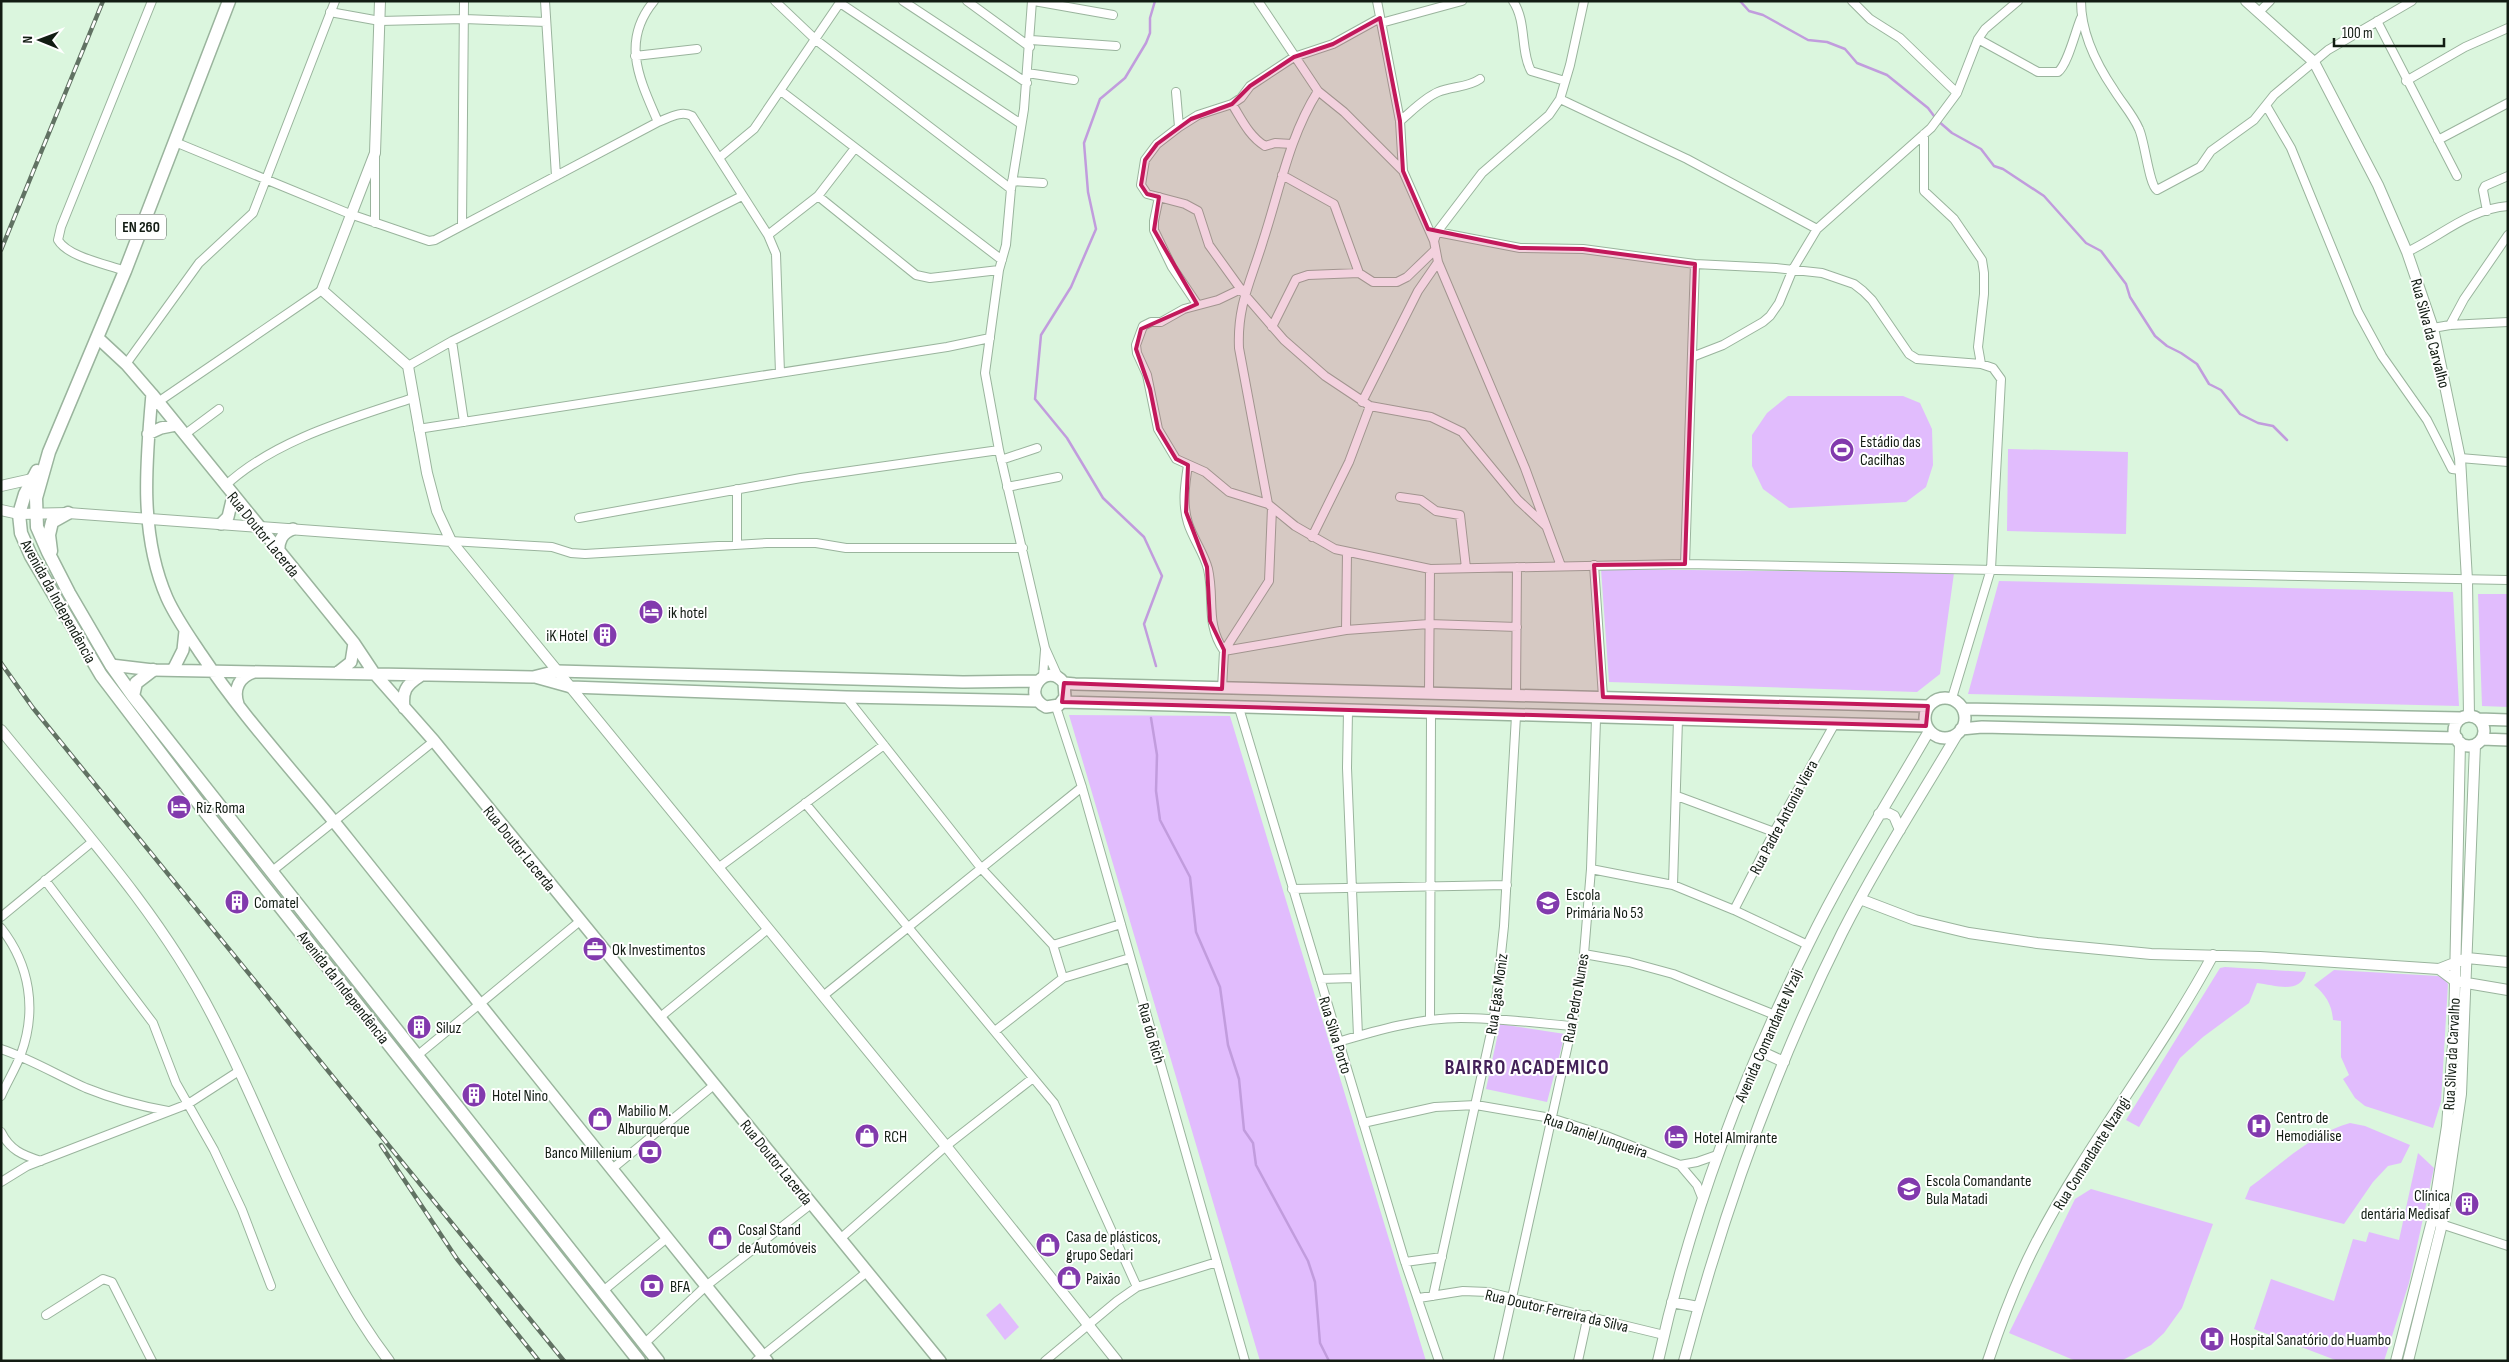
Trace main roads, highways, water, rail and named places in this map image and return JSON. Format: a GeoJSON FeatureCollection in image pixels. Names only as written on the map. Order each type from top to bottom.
{"type":"FeatureCollection","features":[{"type":"Feature","properties":{"kind":"main road","name":"EN 260"},"geometry":{"type":"LineString","coordinates":[[49,452],[125,271],[229,1]]}},
{"type":"Feature","properties":{"kind":"main road","name":"Rua Doutor Lacerda"},"geometry":{"type":"LineString","coordinates":[[98,338],[126,364],[155,398],[354,643],[374,673],[434,741],[940,1361]]}},
{"type":"Feature","properties":{"kind":"main road"},"geometry":{"type":"LineString","coordinates":[[155,398],[148,434],[146,491],[148,520],[161,582],[174,614],[212,671],[239,707],[334,821],[706,1286],[762,1359]]}},
{"type":"Feature","properties":{"kind":"main road"},"geometry":{"type":"LineString","coordinates":[[148,434],[161,428],[176,425]]}},
{"type":"Feature","properties":{"kind":"main road","name":"Avenida da Independência"},"geometry":{"type":"LineString","coordinates":[[49,452],[32,479],[19,514],[22,533],[31,556],[101,675],[203,809],[639,1361]]}},
{"type":"Feature","properties":{"kind":"main road","name":"Avenida da Independência"},"geometry":{"type":"LineString","coordinates":[[49,452],[38,484],[35,514],[39,532],[69,593],[111,665],[214,800],[418,1055],[658,1361]]}},
{"type":"Feature","properties":{"kind":"main road"},"geometry":{"type":"LineString","coordinates":[[221,524],[228,517],[233,496]]}},
{"type":"Feature","properties":{"kind":"main road"},"geometry":{"type":"LineString","coordinates":[[54,563],[50,544],[50,527],[56,518],[68,513]]}},
{"type":"Feature","properties":{"kind":"main road"},"geometry":{"type":"LineString","coordinates":[[279,553],[280,539],[283,534],[293,529]]}},
{"type":"Feature","properties":{"kind":"main road"},"geometry":{"type":"LineString","coordinates":[[58,601],[69,593]]}},
{"type":"Feature","properties":{"kind":"main road"},"geometry":{"type":"LineString","coordinates":[[173,670],[183,650],[185,630]]}},
{"type":"Feature","properties":{"kind":"main road"},"geometry":{"type":"LineString","coordinates":[[335,673],[343,670],[351,662],[354,643]]}},
{"type":"Feature","properties":{"kind":"main road"},"geometry":{"type":"LineString","coordinates":[[111,665],[152,670],[261,670],[420,676],[534,677],[570,687],[846,697],[1037,701],[1046,707],[1059,704],[1239,708],[1596,719],[1678,719],[1834,725],[1928,729],[1943,738],[1960,731],[1982,727],[2160,730],[2458,740],[2466,745],[2478,742],[2508,740]]}},
{"type":"Feature","properties":{"kind":"main road"},"geometry":{"type":"LineString","coordinates":[[133,696],[136,683],[152,670]]}},
{"type":"Feature","properties":{"kind":"main road"},"geometry":{"type":"LineString","coordinates":[[239,707],[236,697],[238,684],[248,674],[261,670]]}},
{"type":"Feature","properties":{"kind":"main road"},"geometry":{"type":"LineString","coordinates":[[534,677],[557,671],[963,682],[1041,679],[1222,690],[1429,692],[1928,706]]}},
{"type":"Feature","properties":{"kind":"main road"},"geometry":{"type":"LineString","coordinates":[[404,708],[404,688],[420,676]]}},
{"type":"Feature","properties":{"kind":"main road"},"geometry":{"type":"LineString","coordinates":[[1037,701],[1034,691],[1041,679]]}},
{"type":"Feature","properties":{"kind":"main road"},"geometry":{"type":"LineString","coordinates":[[1059,704],[1066,697],[1061,680]]}},
{"type":"Feature","properties":{"kind":"main road"},"geometry":{"type":"LineString","coordinates":[[1928,729],[1924,716],[1928,706],[1936,699],[1952,698],[1963,709],[1965,719],[1960,731]]}},
{"type":"Feature","properties":{"kind":"main road"},"geometry":{"type":"LineString","coordinates":[[1963,709],[2508,720]]}},
{"type":"Feature","properties":{"kind":"main road"},"geometry":{"type":"LineString","coordinates":[[2458,740],[2454,729],[2470,718]]}},
{"type":"Feature","properties":{"kind":"main road"},"geometry":{"type":"LineString","coordinates":[[2470,718],[2484,730],[2478,742]]}},
{"type":"Feature","properties":{"kind":"main road"},"geometry":{"type":"LineString","coordinates":[[203,809],[214,800]]}},
{"type":"Feature","properties":{"kind":"main road"},"geometry":{"type":"LineString","coordinates":[[310,943],[321,934]]}},
{"type":"Feature","properties":{"kind":"main road"},"geometry":{"type":"LineString","coordinates":[[360,1007],[372,998]]}},
{"type":"Feature","properties":{"kind":"main road"},"geometry":{"type":"LineString","coordinates":[[450,1123],[462,1112]]}},
{"type":"Feature","properties":{"kind":"main road"},"geometry":{"type":"LineString","coordinates":[[544,1242],[557,1231]]}},
{"type":"Feature","properties":{"kind":"waterway"},"geometry":{"type":"LineString","coordinates":[[1155,1],[1150,18],[1150,33],[1146,43],[1125,78],[1100,99],[1084,143],[1088,192],[1096,229],[1071,287],[1041,335],[1035,399],[1067,438],[1103,498],[1144,537],[1162,576],[1144,624],[1156,666]]}},
{"type":"Feature","properties":{"kind":"waterway"},"geometry":{"type":"LineString","coordinates":[[1740,1],[1749,11],[1763,15],[1808,40],[1827,42],[1845,49],[1857,63],[1887,75],[1928,108],[1937,120],[1952,133],[1981,149],[1994,166],[2003,169],[2044,196],[2086,243],[2101,251],[2126,284],[2130,297],[2155,336],[2167,346],[2197,364],[2209,384],[2221,390],[2240,414],[2258,423],[2273,426],[2287,440]]}},
{"type":"Feature","properties":{"kind":"waterway"},"geometry":{"type":"LineString","coordinates":[[1151,718],[1157,755],[1156,791],[1160,820],[1190,877],[1196,932],[1220,987],[1228,1045],[1239,1079],[1244,1130],[1253,1143],[1256,1165],[1308,1261],[1315,1282],[1320,1343],[1329,1361]]}},
{"type":"Feature","properties":{"kind":"railway"},"geometry":{"type":"LineString","coordinates":[[1,250],[103,1]]}},
{"type":"Feature","properties":{"kind":"railway"},"geometry":{"type":"LineString","coordinates":[[1,663],[33,708],[564,1361]]}},
{"type":"Feature","properties":{"kind":"railway"},"geometry":{"type":"LineString","coordinates":[[381,1145],[457,1259],[539,1361]]}},
{"type":"Feature","properties":{"kind":"place","name":"Estádio das Cacilhas"},"geometry":{"type":"Point","coordinates":[1842,450]}},
{"type":"Feature","properties":{"kind":"place","name":"ik hotel"},"geometry":{"type":"Point","coordinates":[651,612]}},
{"type":"Feature","properties":{"kind":"place","name":"iK Hotel"},"geometry":{"type":"Point","coordinates":[605,635]}},
{"type":"Feature","properties":{"kind":"place","name":"Riz Roma"},"geometry":{"type":"Point","coordinates":[179,807]}},
{"type":"Feature","properties":{"kind":"place","name":"Comatel"},"geometry":{"type":"Point","coordinates":[237,902]}},
{"type":"Feature","properties":{"kind":"place","name":"Escola Primária No 53"},"geometry":{"type":"Point","coordinates":[1548,903]}},
{"type":"Feature","properties":{"kind":"place","name":"Ok Investimentos"},"geometry":{"type":"Point","coordinates":[595,949]}},
{"type":"Feature","properties":{"kind":"place","name":"Siluz"},"geometry":{"type":"Point","coordinates":[419,1027]}},
{"type":"Feature","properties":{"kind":"place","name":"Hotel Nino"},"geometry":{"type":"Point","coordinates":[474,1095]}},
{"type":"Feature","properties":{"kind":"place","name":"Mabilio M. Alburquerque"},"geometry":{"type":"Point","coordinates":[600,1119]}},
{"type":"Feature","properties":{"kind":"place","name":"Centro de Hemodiálise"},"geometry":{"type":"Point","coordinates":[2259,1126]}},
{"type":"Feature","properties":{"kind":"place","name":"RCH"},"geometry":{"type":"Point","coordinates":[867,1136]}},
{"type":"Feature","properties":{"kind":"place","name":"Hotel Almirante"},"geometry":{"type":"Point","coordinates":[1676,1137]}},
{"type":"Feature","properties":{"kind":"place","name":"Banco Millenium"},"geometry":{"type":"Point","coordinates":[650,1152]}},
{"type":"Feature","properties":{"kind":"place","name":"Escola Comandante Bula Matadi"},"geometry":{"type":"Point","coordinates":[1909,1189]}},
{"type":"Feature","properties":{"kind":"place","name":"Clínica dentária Medisaf"},"geometry":{"type":"Point","coordinates":[2467,1204]}},
{"type":"Feature","properties":{"kind":"place","name":"Cosal Stand de Automóveis"},"geometry":{"type":"Point","coordinates":[720,1238]}},
{"type":"Feature","properties":{"kind":"place","name":"Casa de plásticos, grupo Sedari"},"geometry":{"type":"Point","coordinates":[1048,1245]}},
{"type":"Feature","properties":{"kind":"place","name":"Paixão"},"geometry":{"type":"Point","coordinates":[1069,1278]}},
{"type":"Feature","properties":{"kind":"place","name":"BFA"},"geometry":{"type":"Point","coordinates":[652,1286]}},
{"type":"Feature","properties":{"kind":"place","name":"Hospital Sanatório do Huambo"},"geometry":{"type":"Point","coordinates":[2212,1339]}},
{"type":"Feature","properties":{"kind":"district","name":"BAIRRO ACADEMICO"},"geometry":{"type":"Point","coordinates":[1527,1067]}}]}
